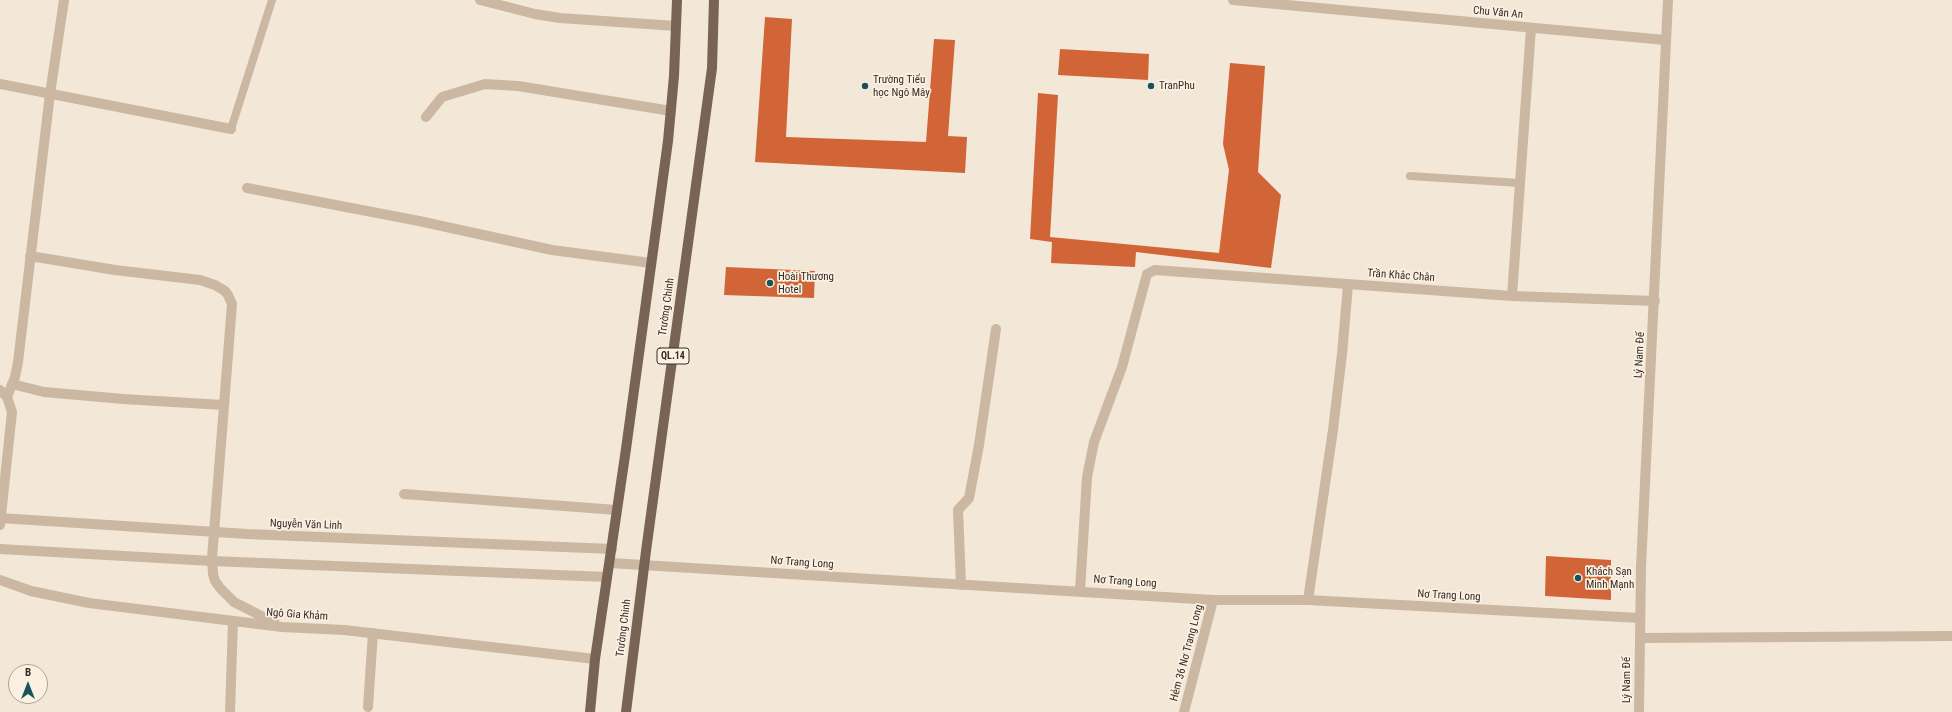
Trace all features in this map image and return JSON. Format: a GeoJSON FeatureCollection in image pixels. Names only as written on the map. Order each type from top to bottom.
{"type":"FeatureCollection","features":[{"type":"Feature","properties":{"kind":"main road","name":"Trường Chinh"},"geometry":{"type":"LineString","coordinates":[[590,712],[595,659],[612,550],[668,141],[677,0]]}},
{"type":"Feature","properties":{"kind":"main road","name":"Trường Chinh"},"geometry":{"type":"LineString","coordinates":[[626,712],[644,565],[712,68],[714,0]]}},
{"type":"Feature","properties":{"kind":"street"},"geometry":{"type":"LineString","coordinates":[[0,520],[12,412],[3,393],[12,384],[18,362],[50,94],[64,0]]}},
{"type":"Feature","properties":{"kind":"street"},"geometry":{"type":"LineString","coordinates":[[480,0],[535,14],[554,17],[676,26]]}},
{"type":"Feature","properties":{"kind":"street","name":"Chu Văn An"},"geometry":{"type":"LineString","coordinates":[[1233,0],[1665,40]]}},
{"type":"Feature","properties":{"kind":"street","name":"Lý Nam Đế"},"geometry":{"type":"LineString","coordinates":[[1639,712],[1640,618],[1668,0]]}},
{"type":"Feature","properties":{"kind":"street"},"geometry":{"type":"LineString","coordinates":[[1512,296],[1531,28]]}},
{"type":"Feature","properties":{"kind":"street"},"geometry":{"type":"LineString","coordinates":[[0,84],[231,130]]}},
{"type":"Feature","properties":{"kind":"street"},"geometry":{"type":"LineString","coordinates":[[426,117],[442,97],[485,84],[518,86],[671,111]]}},
{"type":"Feature","properties":{"kind":"street"},"geometry":{"type":"LineString","coordinates":[[247,188],[426,222],[552,250],[651,263]]}},
{"type":"Feature","properties":{"kind":"street"},"geometry":{"type":"LineString","coordinates":[[30,256],[115,270],[200,280],[215,285],[225,291],[232,304],[212,561],[215,581],[234,602],[282,627]]}},
{"type":"Feature","properties":{"kind":"street","name":"Trần Khắc Chân"},"geometry":{"type":"LineString","coordinates":[[1080,591],[1084,508],[1091,454],[1094,442],[1122,367],[1148,274],[1155,270],[1512,296],[1655,301]]}},
{"type":"Feature","properties":{"kind":"street"},"geometry":{"type":"LineString","coordinates":[[1308,600],[1333,430],[1348,285]]}},
{"type":"Feature","properties":{"kind":"street"},"geometry":{"type":"LineString","coordinates":[[962,585],[958,510],[969,498],[980,445],[996,330]]}},
{"type":"Feature","properties":{"kind":"street"},"geometry":{"type":"LineString","coordinates":[[12,384],[52,392],[123,400],[223,405]]}},
{"type":"Feature","properties":{"kind":"street"},"geometry":{"type":"LineString","coordinates":[[404,494],[617,510]]}},
{"type":"Feature","properties":{"kind":"street","name":"Nguyễn Văn Linh"},"geometry":{"type":"LineString","coordinates":[[0,520],[214,532],[612,550]]}},
{"type":"Feature","properties":{"kind":"street"},"geometry":{"type":"LineString","coordinates":[[0,549],[212,561],[607,577]]}},
{"type":"Feature","properties":{"kind":"street","name":"Nơ Trang Long"},"geometry":{"type":"LineString","coordinates":[[610,564],[1213,600],[1308,600],[1640,618]]}},
{"type":"Feature","properties":{"kind":"street","name":"Ngô Gia Khảm"},"geometry":{"type":"LineString","coordinates":[[0,580],[30,591],[89,603],[282,627],[373,633],[595,659]]}},
{"type":"Feature","properties":{"kind":"street","name":"Hẻm 36 Nơ Trang Long"},"geometry":{"type":"LineString","coordinates":[[1184,712],[1213,600]]}},
{"type":"Feature","properties":{"kind":"street"},"geometry":{"type":"LineString","coordinates":[[230,712],[233,621]]}},
{"type":"Feature","properties":{"kind":"street"},"geometry":{"type":"LineString","coordinates":[[368,707],[373,633]]}},
{"type":"Feature","properties":{"kind":"street"},"geometry":{"type":"LineString","coordinates":[[1640,638],[1952,636]]}},
{"type":"Feature","properties":{"kind":"lane"},"geometry":{"type":"LineString","coordinates":[[231,130],[272,0]]}},
{"type":"Feature","properties":{"kind":"lane"},"geometry":{"type":"LineString","coordinates":[[1410,176],[1520,183]]}},
{"type":"Feature","properties":{"kind":"building"},"geometry":{"type":"Polygon","coordinates":[[[765,17],[792,19],[786,137],[926,142],[934,39],[955,40],[948,136],[967,137],[965,173],[755,162],[765,17]]]}},
{"type":"Feature","properties":{"kind":"building"},"geometry":{"type":"Polygon","coordinates":[[[1060,49],[1149,54],[1148,80],[1058,75],[1060,49]]]}},
{"type":"Feature","properties":{"kind":"building"},"geometry":{"type":"Polygon","coordinates":[[[1230,63],[1265,66],[1258,172],[1281,195],[1271,268],[1136,252],[1135,267],[1051,263],[1052,242],[1030,239],[1038,93],[1058,95],[1050,237],[1219,253],[1229,170],[1223,144],[1230,63]]]}},
{"type":"Feature","properties":{"kind":"building","name":"Hoài Thương Hotel"},"geometry":{"type":"Polygon","coordinates":[[[726,267],[815,271],[814,298],[724,295],[726,267]]]}},
{"type":"Feature","properties":{"kind":"building","name":"Khách Sạn Minh Mạnh"},"geometry":{"type":"Polygon","coordinates":[[[1546,556],[1611,560],[1611,600],[1545,596],[1546,556]]]}},
{"type":"Feature","properties":{"kind":"place","name":"Trường Tiểu học Ngô Mây"},"geometry":{"type":"Point","coordinates":[865,86]}},
{"type":"Feature","properties":{"kind":"place","name":"TranPhu"},"geometry":{"type":"Point","coordinates":[1151,86]}},
{"type":"Feature","properties":{"kind":"place","name":"Hoài Thương Hotel"},"geometry":{"type":"Point","coordinates":[770,283]}},
{"type":"Feature","properties":{"kind":"place","name":"Khách Sạn Minh Mạnh"},"geometry":{"type":"Point","coordinates":[1578,578]}}]}
